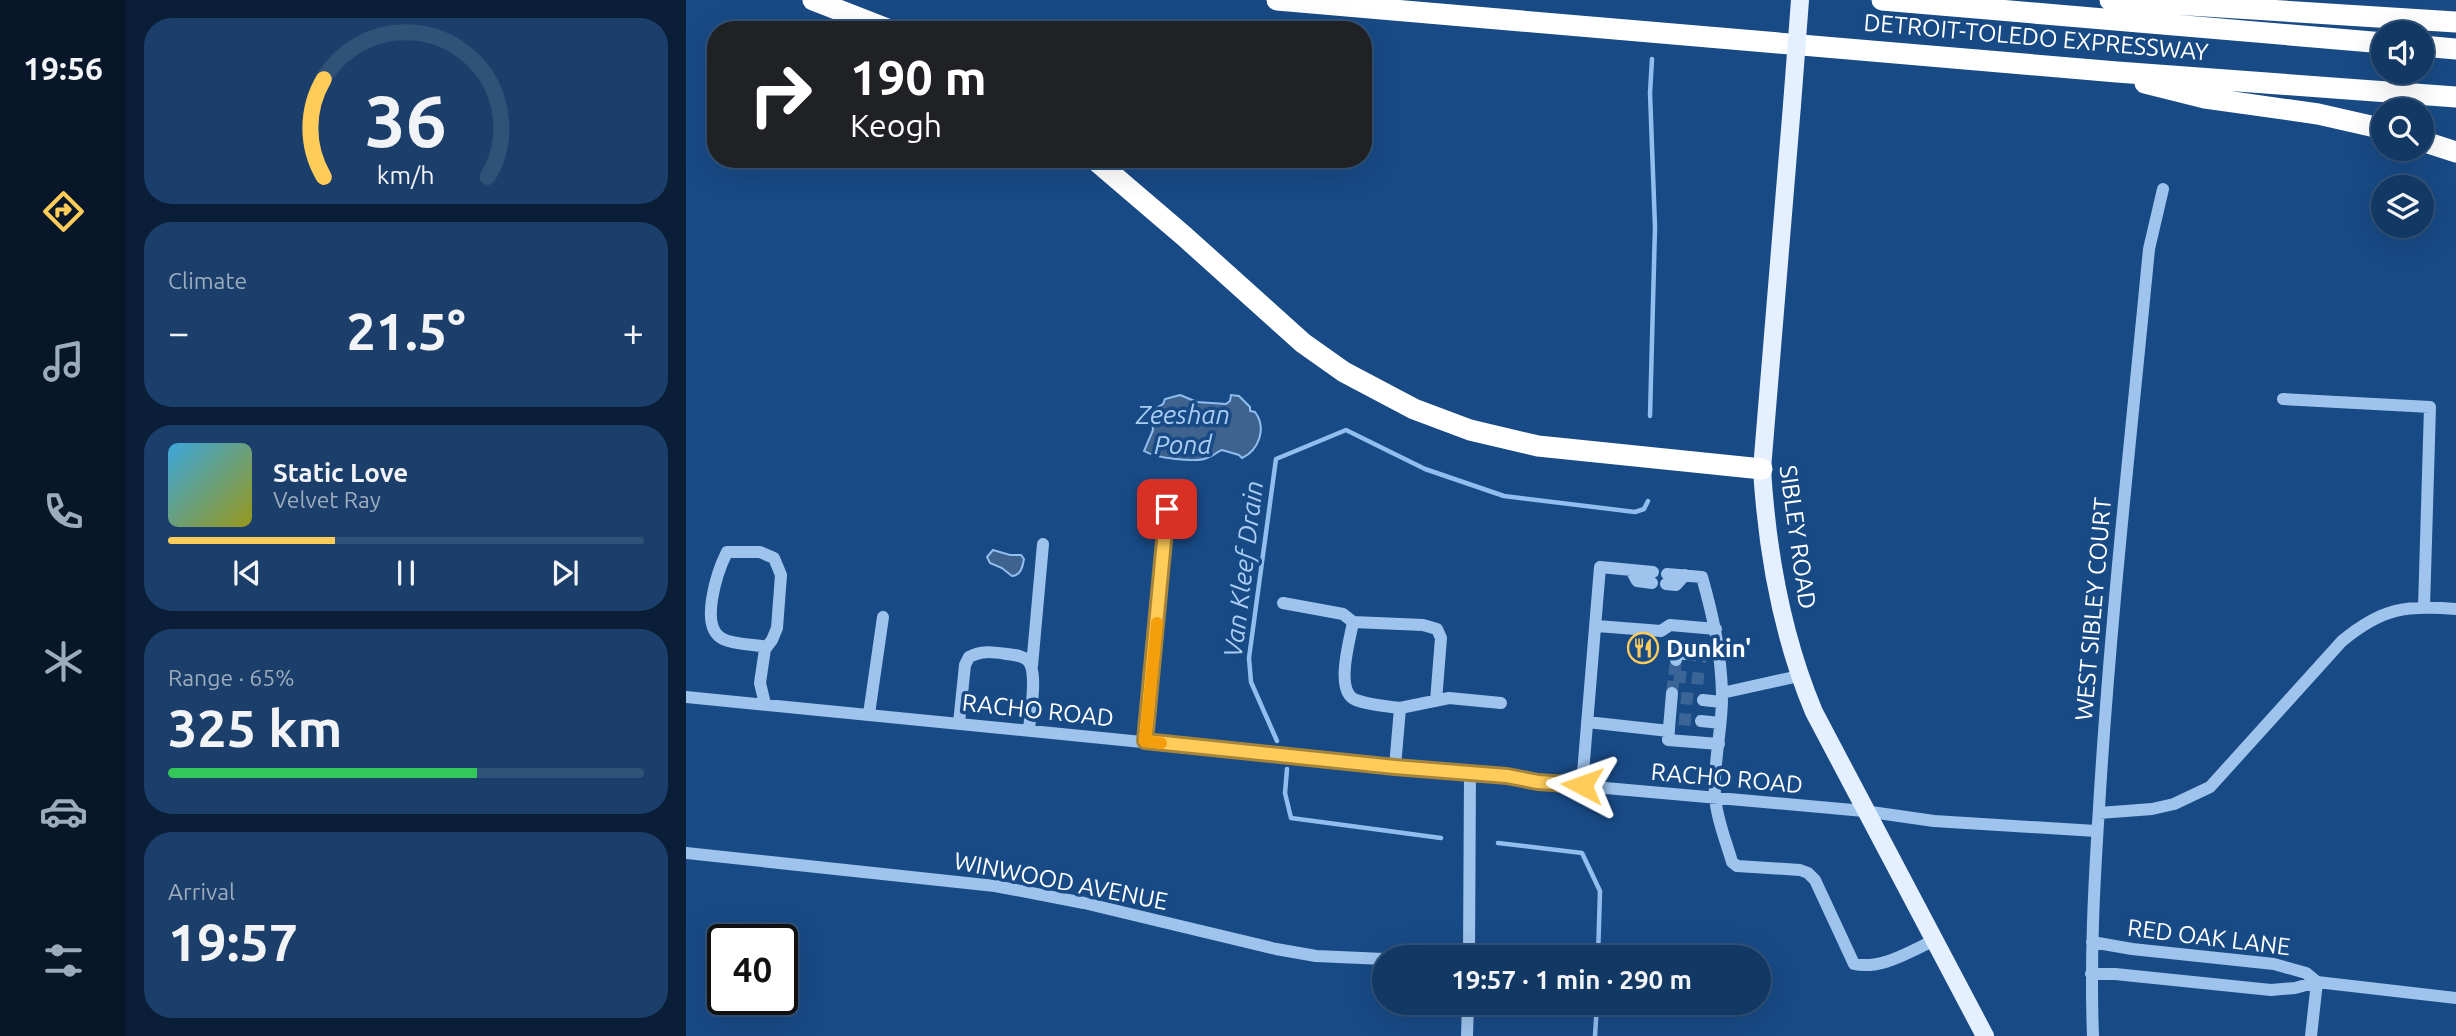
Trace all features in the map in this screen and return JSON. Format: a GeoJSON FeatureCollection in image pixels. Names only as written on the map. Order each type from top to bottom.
{"type":"FeatureCollection","features":[{"type":"Feature","properties":{"kind":"highway"},"geometry":{"type":"LineString","coordinates":[[813,0],[867,21]]}},
{"type":"Feature","properties":{"kind":"highway","name":"DETROIT-TOLEDO EXPRESSWAY"},"geometry":{"type":"LineString","coordinates":[[1277,0],[2117,72],[2456,97]]}},
{"type":"Feature","properties":{"kind":"highway","name":"DETROIT-TOLEDO EXPRESSWAY"},"geometry":{"type":"LineString","coordinates":[[1882,0],[2371,42]]}},
{"type":"Feature","properties":{"kind":"highway"},"geometry":{"type":"LineString","coordinates":[[2110,0],[2456,22]]}},
{"type":"Feature","properties":{"kind":"highway"},"geometry":{"type":"LineString","coordinates":[[2434,48],[2456,49]]}},
{"type":"Feature","properties":{"kind":"highway"},"geometry":{"type":"LineString","coordinates":[[2117,72],[2150,85],[2205,98],[2318,114],[2371,126]]}},
{"type":"Feature","properties":{"kind":"highway"},"geometry":{"type":"LineString","coordinates":[[2434,145],[2456,152]]}},
{"type":"Feature","properties":{"kind":"highway"},"geometry":{"type":"LineString","coordinates":[[1105,168],[1303,343],[1343,372],[1405,405],[1470,430],[1538,446],[1762,469]]}},
{"type":"Feature","properties":{"kind":"main road","name":"SIBLEY ROAD"},"geometry":{"type":"LineString","coordinates":[[1800,0],[1762,469],[1774,569],[1784,620],[1800,676],[1814,712],[1985,1036]]}},
{"type":"Feature","properties":{"kind":"street","name":"WEST SIBLEY COURT"},"geometry":{"type":"LineString","coordinates":[[2093,1036],[2091,974],[2096,831],[2106,684],[2149,249],[2163,189]]}},
{"type":"Feature","properties":{"kind":"street"},"geometry":{"type":"LineString","coordinates":[[2283,398],[2430,407],[2424,608]]}},
{"type":"Feature","properties":{"kind":"street"},"geometry":{"type":"LineString","coordinates":[[1145,741],[1167,509]]}},
{"type":"Feature","properties":{"kind":"street"},"geometry":{"type":"LineString","coordinates":[[1029,730],[1043,544]]}},
{"type":"Feature","properties":{"kind":"street"},"geometry":{"type":"LineString","coordinates":[[765,704],[760,683],[767,646],[777,628],[781,575],[774,558],[760,552],[727,552],[716,580],[711,613],[712,626],[715,633],[724,640],[767,646]]}},
{"type":"Feature","properties":{"kind":"street"},"geometry":{"type":"LineString","coordinates":[[1582,785],[1600,567],[1631,570],[1637,581],[1652,577]]}},
{"type":"Feature","properties":{"kind":"street"},"geometry":{"type":"LineString","coordinates":[[1666,579],[1685,575],[1702,577],[1716,629],[1713,658],[1721,692],[1715,798],[1732,862],[1737,866],[1800,870],[1808,873],[1815,880],[1854,964],[1883,964],[1935,940]]}},
{"type":"Feature","properties":{"kind":"street"},"geometry":{"type":"LineString","coordinates":[[1283,603],[1343,614],[1353,622],[1423,625],[1437,629],[1441,638],[1436,701]]}},
{"type":"Feature","properties":{"kind":"street"},"geometry":{"type":"LineString","coordinates":[[2099,813],[2152,809],[2174,804],[2210,788],[2342,641],[2369,621],[2399,610],[2456,609]]}},
{"type":"Feature","properties":{"kind":"street"},"geometry":{"type":"LineString","coordinates":[[869,714],[874,696],[883,617]]}},
{"type":"Feature","properties":{"kind":"street"},"geometry":{"type":"LineString","coordinates":[[1353,622],[1343,683],[1348,695],[1354,699],[1400,708],[1449,698],[1501,703]]}},
{"type":"Feature","properties":{"kind":"street"},"geometry":{"type":"LineString","coordinates":[[1597,626],[1661,631],[1670,625],[1716,629]]}},
{"type":"Feature","properties":{"kind":"street"},"geometry":{"type":"LineString","coordinates":[[959,723],[965,665],[969,657],[983,651],[1018,655],[1028,660],[1032,666]]}},
{"type":"Feature","properties":{"kind":"street"},"geometry":{"type":"LineString","coordinates":[[1703,700],[1721,692],[1800,676]]}},
{"type":"Feature","properties":{"kind":"street"},"geometry":{"type":"LineString","coordinates":[[1705,680],[1721,692]]}},
{"type":"Feature","properties":{"kind":"street"},"geometry":{"type":"LineString","coordinates":[[1675,696],[1673,723],[1668,740],[1719,744]]}},
{"type":"Feature","properties":{"kind":"street","name":"RACHO ROAD"},"geometry":{"type":"LineString","coordinates":[[686,697],[1395,767],[1470,772],[1538,782],[1864,811],[1934,821],[2096,831]]}},
{"type":"Feature","properties":{"kind":"street"},"geometry":{"type":"LineString","coordinates":[[1395,767],[1400,708]]}},
{"type":"Feature","properties":{"kind":"street"},"geometry":{"type":"LineString","coordinates":[[1700,721],[1720,723]]}},
{"type":"Feature","properties":{"kind":"street"},"geometry":{"type":"LineString","coordinates":[[1587,722],[1673,723]]}},
{"type":"Feature","properties":{"kind":"street"},"geometry":{"type":"LineString","coordinates":[[1469,945],[1470,772]]}},
{"type":"Feature","properties":{"kind":"street","name":"WINWOOD AVENUE"},"geometry":{"type":"LineString","coordinates":[[686,853],[995,886],[1084,902],[1276,949],[1316,956],[1372,958]]}},
{"type":"Feature","properties":{"kind":"street","name":"RED OAK LANE"},"geometry":{"type":"LineString","coordinates":[[2092,942],[2274,964],[2295,968],[2317,982]]}},
{"type":"Feature","properties":{"kind":"street","name":"RED OAK LANE"},"geometry":{"type":"LineString","coordinates":[[2091,974],[2271,990],[2295,988],[2317,982],[2456,998]]}},
{"type":"Feature","properties":{"kind":"street"},"geometry":{"type":"LineString","coordinates":[[2311,1036],[2317,982]]}},
{"type":"Feature","properties":{"kind":"street"},"geometry":{"type":"LineString","coordinates":[[1467,1036],[1468,1015]]}},
{"type":"Feature","properties":{"kind":"water","name":"Zeeshan Pond"},"geometry":{"type":"Polygon","coordinates":[[[1180,395],[1197,402],[1226,404],[1231,395],[1239,396],[1259,418],[1261,431],[1253,450],[1242,458],[1222,450],[1209,457],[1194,460],[1166,458],[1144,451],[1153,430],[1151,411],[1163,404],[1165,399],[1180,395]]]}},
{"type":"Feature","properties":{"kind":"water"},"geometry":{"type":"Polygon","coordinates":[[[993,550],[1021,555],[1024,559],[1022,567],[1015,576],[990,563],[987,557],[993,550]]]}},
{"type":"Feature","properties":{"kind":"waterway","name":"Van Kleef Drain"},"geometry":{"type":"LineString","coordinates":[[1650,416],[1655,227],[1650,93],[1652,59]]}},
{"type":"Feature","properties":{"kind":"waterway","name":"Van Kleef Drain"},"geometry":{"type":"LineString","coordinates":[[1277,741],[1251,682],[1249,658],[1276,459],[1346,430],[1425,469],[1504,496],[1635,512],[1644,509],[1648,501]]}},
{"type":"Feature","properties":{"kind":"waterway","name":"Van Kleef Drain"},"geometry":{"type":"LineString","coordinates":[[1287,769],[1285,793],[1291,818],[1441,838]]}},
{"type":"Feature","properties":{"kind":"waterway","name":"Van Kleef Drain"},"geometry":{"type":"LineString","coordinates":[[1498,843],[1582,853],[1600,891],[1598,945]]}},
{"type":"Feature","properties":{"kind":"waterway","name":"Van Kleef Drain"},"geometry":{"type":"LineString","coordinates":[[1595,1036],[1596,1015]]}},
{"type":"Feature","properties":{"kind":"tunnel"},"geometry":{"type":"LineString","coordinates":[[1685,654],[1707,657]]}},
{"type":"Feature","properties":{"kind":"tunnel"},"geometry":{"type":"LineString","coordinates":[[1672,693],[1676,660]]}},
{"type":"Feature","properties":{"kind":"tunnel"},"geometry":{"type":"LineString","coordinates":[[1674,676],[1705,679]]}},
{"type":"Feature","properties":{"kind":"tunnel"},"geometry":{"type":"LineString","coordinates":[[1681,698],[1703,700]]}},
{"type":"Feature","properties":{"kind":"tunnel"},"geometry":{"type":"LineString","coordinates":[[1679,719],[1701,721]]}},
{"type":"Feature","properties":{"kind":"slow traffic"},"geometry":{"type":"LineString","coordinates":[[1157,623],[1145,741],[1161,743]]}},
{"type":"Feature","properties":{"kind":"place","name":"Dunkin'"},"geometry":{"type":"Point","coordinates":[1643,648]}},
{"type":"Feature","properties":{"kind":"route"},"geometry":{"type":"LineString","coordinates":[[1167,509],[1145,741],[1582,785]]}}]}
